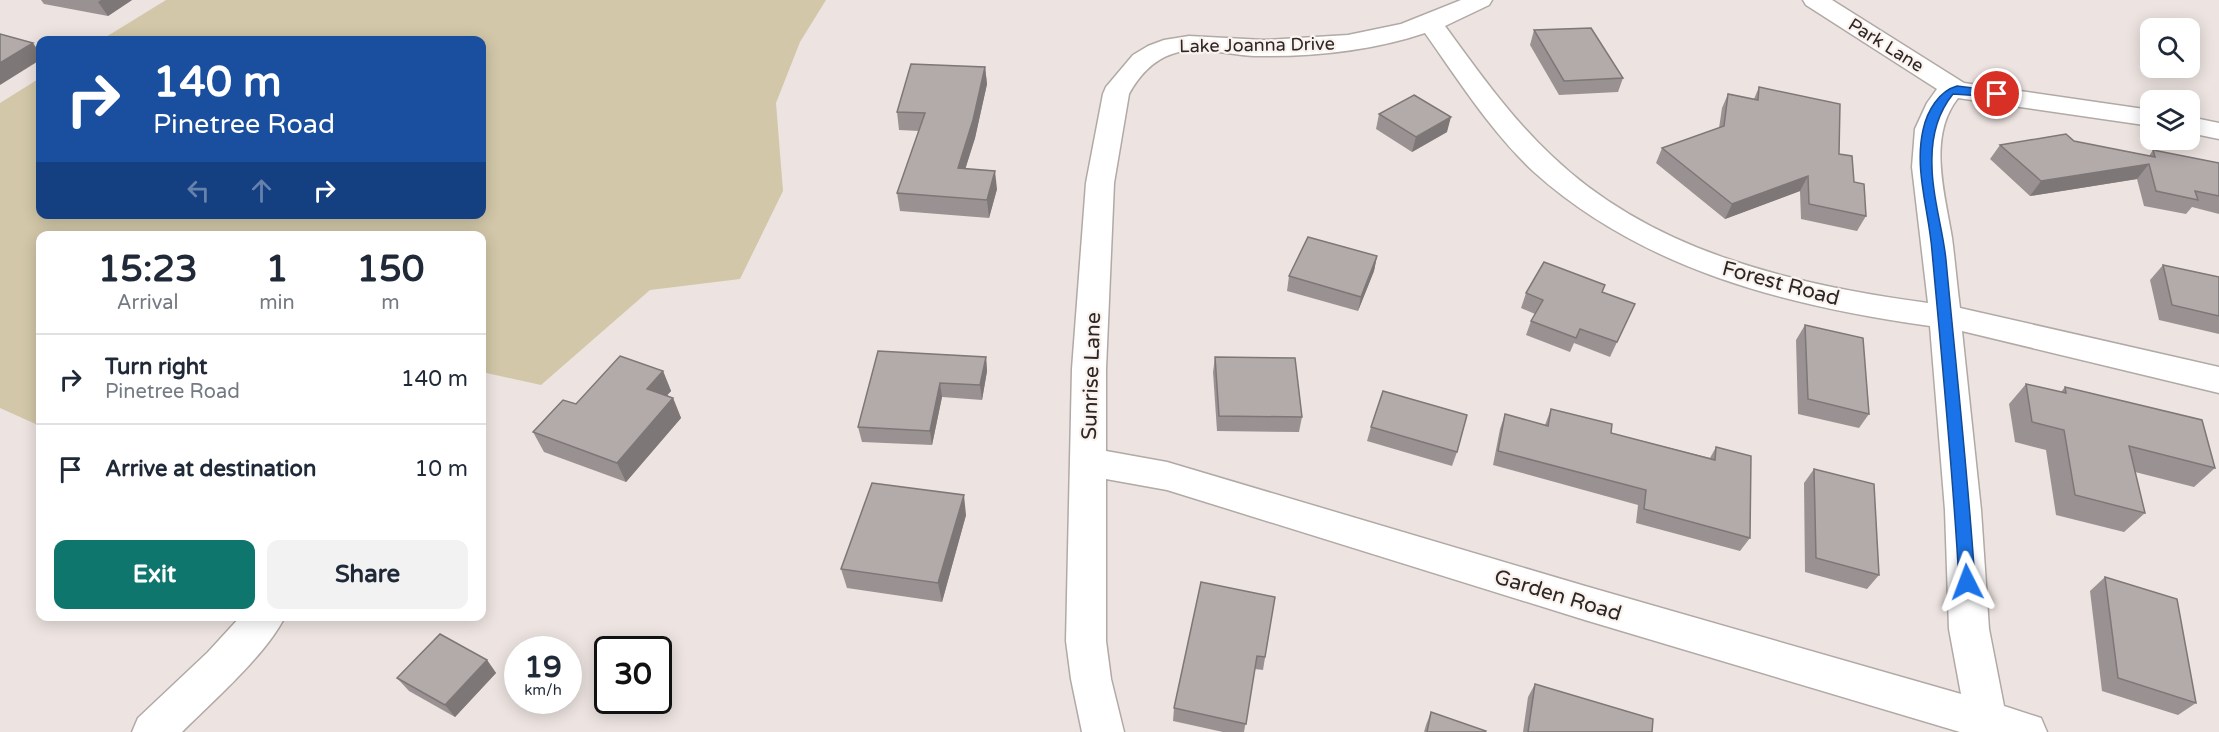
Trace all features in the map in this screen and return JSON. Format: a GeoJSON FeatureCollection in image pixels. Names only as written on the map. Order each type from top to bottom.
{"type":"FeatureCollection","features":[{"type":"Feature","properties":{"kind":"street","name":"Lake Joanna Drive"},"geometry":{"type":"LineString","coordinates":[[1170,47],[1208,44],[1263,48],[1332,45],[1381,37],[1431,23],[1480,0]]}},
{"type":"Feature","properties":{"kind":"street","name":"Park Lane"},"geometry":{"type":"LineString","coordinates":[[1815,0],[1957,90]]}},
{"type":"Feature","properties":{"kind":"street","name":"Forest Road"},"geometry":{"type":"LineString","coordinates":[[1431,23],[1514,132],[1544,165],[1583,196],[1633,228],[1690,256],[1737,275],[1778,287],[1945,317],[2219,380]]}},
{"type":"Feature","properties":{"kind":"street","name":"Sunrise Lane"},"geometry":{"type":"LineString","coordinates":[[1103,732],[1091,679],[1086,641],[1089,369],[1100,183],[1116,94],[1121,83],[1130,72],[1155,52],[1170,47]]}},
{"type":"Feature","properties":{"kind":"street"},"geometry":{"type":"LineString","coordinates":[[1986,721],[1970,629],[1963,510],[1938,240],[1926,167],[1929,129],[1940,103],[1949,92],[1957,90],[2140,116]]}},
{"type":"Feature","properties":{"kind":"street"},"geometry":{"type":"LineString","coordinates":[[2200,128],[2219,131]]}},
{"type":"Feature","properties":{"kind":"street","name":"Garden Road"},"geometry":{"type":"LineString","coordinates":[[1089,462],[1167,477],[1585,603],[2026,732]]}},
{"type":"Feature","properties":{"kind":"street"},"geometry":{"type":"LineString","coordinates":[[153,732],[222,665],[262,621]]}},
{"type":"Feature","properties":{"kind":"shaded area"},"geometry":{"type":"Polygon","coordinates":[[[166,0],[826,0],[800,42],[776,103],[783,191],[740,279],[650,290],[541,385],[486,373],[486,231],[36,231],[36,424],[0,408],[0,103],[36,80],[36,219],[486,219],[486,36],[108,36],[166,0]]]}},
{"type":"Feature","properties":{"kind":"building"},"geometry":{"type":"Polygon","coordinates":[[[1591,28],[1623,78],[1564,81],[1534,30],[1591,28]]]}},
{"type":"Feature","properties":{"kind":"building"},"geometry":{"type":"Polygon","coordinates":[[[0,34],[33,43],[0,63],[0,34]]]}},
{"type":"Feature","properties":{"kind":"building"},"geometry":{"type":"Polygon","coordinates":[[[911,64],[985,67],[973,120],[958,168],[995,171],[987,200],[897,193],[925,113],[897,112],[911,64]]]}},
{"type":"Feature","properties":{"kind":"building"},"geometry":{"type":"Polygon","coordinates":[[[1759,87],[1840,104],[1839,154],[1852,156],[1854,182],[1864,184],[1866,216],[1809,204],[1808,176],[1732,204],[1662,148],[1724,126],[1728,94],[1758,100],[1759,87]]]}},
{"type":"Feature","properties":{"kind":"building"},"geometry":{"type":"Polygon","coordinates":[[[1414,95],[1451,117],[1416,137],[1379,114],[1414,95]]]}},
{"type":"Feature","properties":{"kind":"building"},"geometry":{"type":"Polygon","coordinates":[[[2066,134],[2074,141],[2155,157],[2153,150],[2219,163],[2219,196],[2195,191],[2198,200],[2156,191],[2149,164],[2041,181],[2000,145],[2066,134]]]}},
{"type":"Feature","properties":{"kind":"building"},"geometry":{"type":"Polygon","coordinates":[[[1308,237],[1377,256],[1361,297],[1289,276],[1308,237]]]}},
{"type":"Feature","properties":{"kind":"building"},"geometry":{"type":"Polygon","coordinates":[[[1544,262],[1605,285],[1602,292],[1635,304],[1617,342],[1580,329],[1576,338],[1531,321],[1543,300],[1526,293],[1544,262]]]}},
{"type":"Feature","properties":{"kind":"building"},"geometry":{"type":"Polygon","coordinates":[[[2163,265],[2219,277],[2219,316],[2172,305],[2163,265]]]}},
{"type":"Feature","properties":{"kind":"building"},"geometry":{"type":"Polygon","coordinates":[[[1805,325],[1863,338],[1869,414],[1808,399],[1805,325]]]}},
{"type":"Feature","properties":{"kind":"building"},"geometry":{"type":"Polygon","coordinates":[[[878,351],[986,357],[980,385],[940,383],[930,431],[858,427],[878,351]]]}},
{"type":"Feature","properties":{"kind":"building"},"geometry":{"type":"Polygon","coordinates":[[[620,356],[663,371],[647,389],[673,398],[617,463],[533,432],[563,400],[576,404],[620,356]]]}},
{"type":"Feature","properties":{"kind":"building"},"geometry":{"type":"Polygon","coordinates":[[[1215,357],[1295,358],[1302,417],[1219,416],[1215,357]]]}},
{"type":"Feature","properties":{"kind":"building"},"geometry":{"type":"Polygon","coordinates":[[[2026,384],[2066,393],[2065,387],[2202,420],[2215,468],[2129,446],[2145,513],[2075,495],[2064,430],[2032,422],[2026,384]]]}},
{"type":"Feature","properties":{"kind":"building"},"geometry":{"type":"Polygon","coordinates":[[[1383,391],[1467,415],[1457,452],[1371,427],[1383,391]]]}},
{"type":"Feature","properties":{"kind":"building"},"geometry":{"type":"Polygon","coordinates":[[[1551,409],[1612,424],[1611,433],[1715,460],[1716,447],[1751,456],[1750,538],[1644,509],[1646,490],[1498,451],[1505,414],[1548,426],[1551,409]]]}},
{"type":"Feature","properties":{"kind":"building"},"geometry":{"type":"Polygon","coordinates":[[[1814,469],[1874,484],[1879,575],[1816,558],[1814,469]]]}},
{"type":"Feature","properties":{"kind":"building"},"geometry":{"type":"Polygon","coordinates":[[[872,483],[964,495],[938,583],[841,569],[872,483]]]}},
{"type":"Feature","properties":{"kind":"building"},"geometry":{"type":"Polygon","coordinates":[[[2105,577],[2177,599],[2196,703],[2118,678],[2105,577]]]}},
{"type":"Feature","properties":{"kind":"building"},"geometry":{"type":"Polygon","coordinates":[[[1201,582],[1275,597],[1265,657],[1257,656],[1246,724],[1174,708],[1201,582]]]}},
{"type":"Feature","properties":{"kind":"building"},"geometry":{"type":"Polygon","coordinates":[[[440,634],[487,660],[445,705],[397,678],[440,634]]]}},
{"type":"Feature","properties":{"kind":"building"},"geometry":{"type":"Polygon","coordinates":[[[1535,684],[1653,719],[1652,732],[1528,732],[1535,684]]]}},
{"type":"Feature","properties":{"kind":"building"},"geometry":{"type":"Polygon","coordinates":[[[1431,712],[1486,731],[1427,732],[1431,712]]]}},
{"type":"Feature","properties":{"kind":"route"},"geometry":{"type":"LineString","coordinates":[[1967,582],[1963,510],[1938,240],[1926,167],[1929,129],[1940,103],[1949,92],[1957,90],[1997,94]]}}]}
